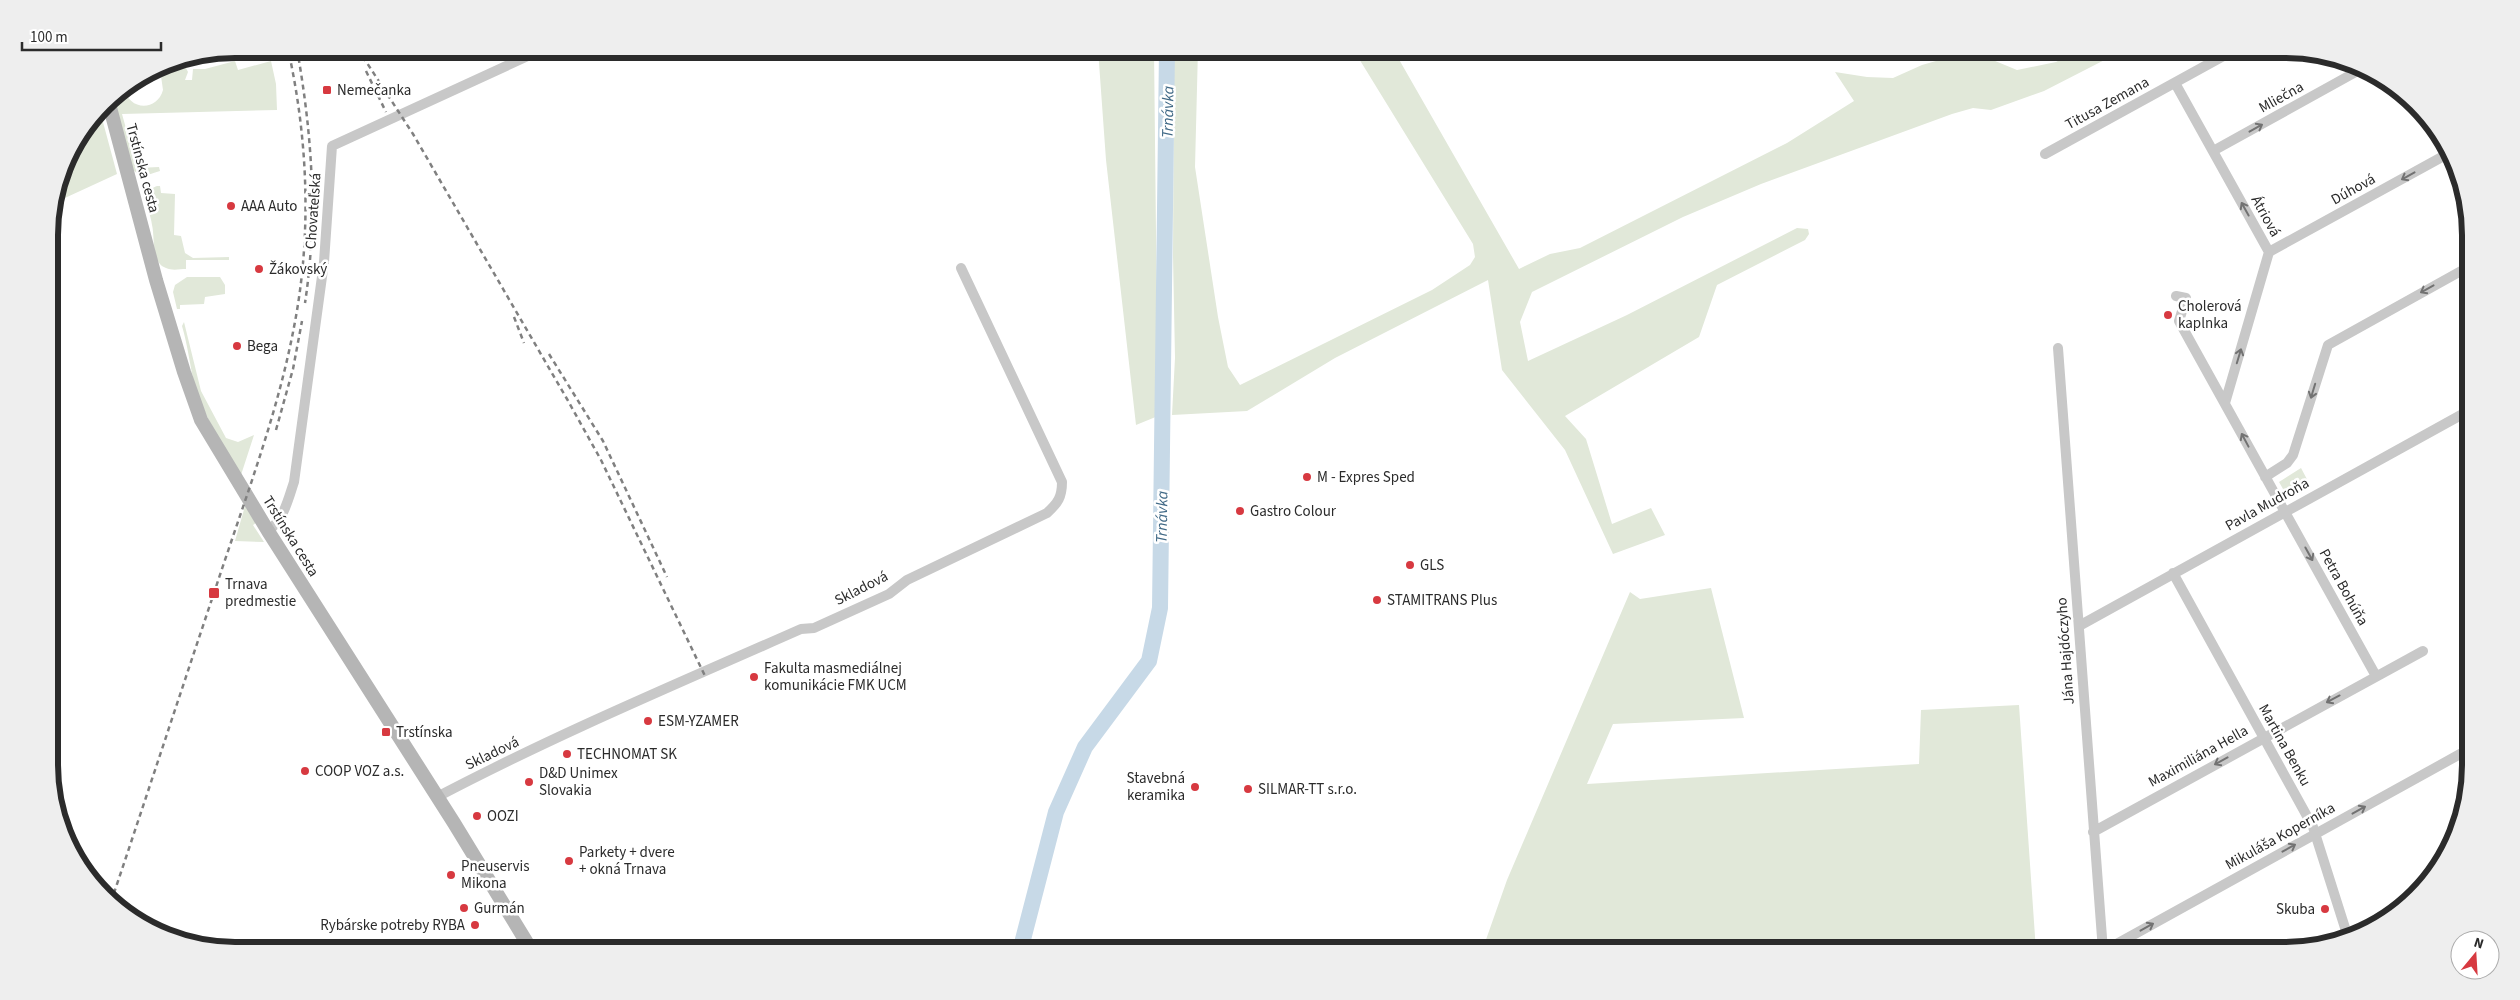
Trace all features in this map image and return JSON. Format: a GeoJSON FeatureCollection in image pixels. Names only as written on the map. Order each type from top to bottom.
{"type":"FeatureCollection","features":[{"type":"Feature","properties":{"kind":"main road","name":"Trstínska cesta"},"geometry":{"type":"LineString","coordinates":[[110,108],[156,280],[201,420],[268,531],[526,942]]}},
{"type":"Feature","properties":{"kind":"street","name":"Chovateľská"},"geometry":{"type":"LineString","coordinates":[[268,531],[277,525],[282,516],[294,482],[324,262],[332,146],[523,58]]}},
{"type":"Feature","properties":{"kind":"street","name":"Titusa Zemana"},"geometry":{"type":"LineString","coordinates":[[2045,154],[2220,58]]}},
{"type":"Feature","properties":{"kind":"street","name":"Mliečna"},"geometry":{"type":"LineString","coordinates":[[2213,151],[2356,72]]}},
{"type":"Feature","properties":{"kind":"street","name":"Átriová"},"geometry":{"type":"LineString","coordinates":[[2175,83],[2269,252],[2225,403]]}},
{"type":"Feature","properties":{"kind":"street","name":"Dúhová"},"geometry":{"type":"LineString","coordinates":[[2269,252],[2444,156]]}},
{"type":"Feature","properties":{"kind":"street","name":"Skladová"},"geometry":{"type":"LineString","coordinates":[[437,797],[517,757],[709,670],[801,629],[814,628],[888,594],[906,580],[1047,513],[1056,505],[1062,494],[1062,482],[961,268]]}},
{"type":"Feature","properties":{"kind":"street"},"geometry":{"type":"LineString","coordinates":[[2265,477],[2286,464],[2293,455],[2328,345],[2462,270]]}},
{"type":"Feature","properties":{"kind":"street"},"geometry":{"type":"LineString","coordinates":[[2176,296],[2186,298],[2179,321],[2285,512]]}},
{"type":"Feature","properties":{"kind":"street","name":"Jána Hajdóczyho"},"geometry":{"type":"LineString","coordinates":[[2058,348],[2093,832],[2103,942]]}},
{"type":"Feature","properties":{"kind":"street","name":"Pavla Mudroňa"},"geometry":{"type":"LineString","coordinates":[[2079,626],[2462,414]]}},
{"type":"Feature","properties":{"kind":"street","name":"Petra Bohúňa"},"geometry":{"type":"LineString","coordinates":[[2285,512],[2376,676]]}},
{"type":"Feature","properties":{"kind":"street","name":"Martina Benku"},"geometry":{"type":"LineString","coordinates":[[2173,573],[2316,833],[2346,931]]}},
{"type":"Feature","properties":{"kind":"street","name":"Maximiliána Hella"},"geometry":{"type":"LineString","coordinates":[[2093,832],[2423,651]]}},
{"type":"Feature","properties":{"kind":"street","name":"Mikuláša Koperníka"},"geometry":{"type":"LineString","coordinates":[[2120,942],[2462,753]]}},
{"type":"Feature","properties":{"kind":"green space"},"geometry":{"type":"Polygon","coordinates":[[[1099,58],[1154,58],[1158,416],[1136,425],[1106,160],[1099,58]]]}},
{"type":"Feature","properties":{"kind":"green space"},"geometry":{"type":"Polygon","coordinates":[[[1174,58],[1198,58],[1195,167],[1218,317],[1228,367],[1240,385],[1432,290],[1470,265],[1475,257],[1473,244],[1359,58],[1398,58],[1519,269],[1550,254],[1580,248],[1787,143],[1854,101],[1835,72],[1867,77],[1893,78],[1922,65],[1946,58],[1988,58],[2017,70],[2056,62],[2063,58],[2108,58],[2044,91],[1991,110],[1973,108],[1952,114],[1761,184],[1683,217],[1532,292],[1520,322],[1528,361],[1627,315],[1797,228],[1808,229],[1809,234],[1805,240],[1717,285],[1699,337],[1565,416],[1586,439],[1612,524],[1651,508],[1665,535],[1613,554],[1565,450],[1502,370],[1488,280],[1335,358],[1247,411],[1172,415],[1175,358],[1173,256],[1174,58]]]}},
{"type":"Feature","properties":{"kind":"green space"},"geometry":{"type":"Polygon","coordinates":[[[235,61],[238,70],[271,61],[276,84],[277,110],[122,114],[137,168],[159,167],[160,171],[140,175],[131,166],[114,104],[127,94],[131,101],[137,104],[149,105],[160,97],[163,90],[159,75],[178,67],[186,68],[188,72],[185,80],[192,80],[193,69],[205,69],[235,61]]]}},
{"type":"Feature","properties":{"kind":"green space"},"geometry":{"type":"Polygon","coordinates":[[[102,117],[117,174],[61,200],[76,156],[87,136],[102,117]]]}},
{"type":"Feature","properties":{"kind":"green space"},"geometry":{"type":"Polygon","coordinates":[[[160,186],[161,193],[175,194],[174,235],[181,236],[185,253],[193,258],[229,257],[229,260],[186,260],[186,269],[171,269],[161,265],[154,249],[153,230],[146,197],[150,190],[160,186]]]}},
{"type":"Feature","properties":{"kind":"green space"},"geometry":{"type":"Polygon","coordinates":[[[187,277],[220,277],[225,285],[225,294],[205,297],[204,304],[180,305],[180,309],[177,309],[173,292],[175,285],[187,277]]]}},
{"type":"Feature","properties":{"kind":"green space"},"geometry":{"type":"Polygon","coordinates":[[[184,322],[201,391],[226,438],[238,442],[254,435],[241,475],[215,432],[199,398],[182,326],[184,322]]]}},
{"type":"Feature","properties":{"kind":"green space"},"geometry":{"type":"Polygon","coordinates":[[[2301,468],[2309,483],[2287,496],[2279,482],[2301,468]]]}},
{"type":"Feature","properties":{"kind":"green space"},"geometry":{"type":"Polygon","coordinates":[[[245,506],[256,523],[253,525],[264,542],[235,541],[245,506]]]}},
{"type":"Feature","properties":{"kind":"green space"},"geometry":{"type":"Polygon","coordinates":[[[1711,588],[1744,718],[1613,724],[1587,784],[1919,764],[1921,710],[2019,705],[2035,942],[1905,942],[1905,940],[1860,942],[1485,942],[1507,880],[1630,592],[1640,599],[1711,588]]]}},
{"type":"Feature","properties":{"kind":"waterway","name":"Trnávka"},"geometry":{"type":"LineString","coordinates":[[1022,942],[1056,812],[1085,747],[1149,661],[1160,608],[1167,58]]}},
{"type":"Feature","properties":{"kind":"railway"},"geometry":{"type":"LineString","coordinates":[[113,895],[259,460],[287,361],[300,292],[305,222],[305,187],[300,117],[290,58]]}},
{"type":"Feature","properties":{"kind":"railway"},"geometry":{"type":"LineString","coordinates":[[298,58],[310,144],[312,176],[311,239],[305,303]]}},
{"type":"Feature","properties":{"kind":"railway"},"geometry":{"type":"LineString","coordinates":[[364,58],[413,134],[601,460],[706,678]]}},
{"type":"Feature","properties":{"kind":"railway"},"geometry":{"type":"LineString","coordinates":[[366,71],[386,112]]}},
{"type":"Feature","properties":{"kind":"railway"},"geometry":{"type":"LineString","coordinates":[[514,317],[524,343]]}},
{"type":"Feature","properties":{"kind":"railway"},"geometry":{"type":"LineString","coordinates":[[276,430],[293,369],[302,321]]}},
{"type":"Feature","properties":{"kind":"railway"},"geometry":{"type":"LineString","coordinates":[[549,354],[603,441],[667,577]]}},
{"type":"Feature","properties":{"kind":"place","name":"Nemečanka"},"geometry":{"type":"Point","coordinates":[327,90]}},
{"type":"Feature","properties":{"kind":"place","name":"AAA Auto"},"geometry":{"type":"Point","coordinates":[231,206]}},
{"type":"Feature","properties":{"kind":"place","name":"Žákovský"},"geometry":{"type":"Point","coordinates":[259,269]}},
{"type":"Feature","properties":{"kind":"place","name":"Cholerová kaplnka"},"geometry":{"type":"Point","coordinates":[2168,315]}},
{"type":"Feature","properties":{"kind":"place","name":"Bega"},"geometry":{"type":"Point","coordinates":[237,346]}},
{"type":"Feature","properties":{"kind":"place","name":"M - Expres Sped"},"geometry":{"type":"Point","coordinates":[1307,477]}},
{"type":"Feature","properties":{"kind":"place","name":"Gastro Colour"},"geometry":{"type":"Point","coordinates":[1240,511]}},
{"type":"Feature","properties":{"kind":"place","name":"GLS"},"geometry":{"type":"Point","coordinates":[1410,565]}},
{"type":"Feature","properties":{"kind":"place","name":"Trnava predmestie"},"geometry":{"type":"Point","coordinates":[214,593]}},
{"type":"Feature","properties":{"kind":"place","name":"STAMITRANS Plus"},"geometry":{"type":"Point","coordinates":[1377,600]}},
{"type":"Feature","properties":{"kind":"place","name":"Fakulta masmediálnej komunikácie FMK UCM"},"geometry":{"type":"Point","coordinates":[754,677]}},
{"type":"Feature","properties":{"kind":"place","name":"ESM-YZAMER"},"geometry":{"type":"Point","coordinates":[648,721]}},
{"type":"Feature","properties":{"kind":"place","name":"Trstínska"},"geometry":{"type":"Point","coordinates":[386,732]}},
{"type":"Feature","properties":{"kind":"place","name":"TECHNOMAT SK"},"geometry":{"type":"Point","coordinates":[567,754]}},
{"type":"Feature","properties":{"kind":"place","name":"COOP VOZ a.s."},"geometry":{"type":"Point","coordinates":[305,771]}},
{"type":"Feature","properties":{"kind":"place","name":"D&D Unimex Slovakia"},"geometry":{"type":"Point","coordinates":[529,782]}},
{"type":"Feature","properties":{"kind":"place","name":"Stavebná keramika"},"geometry":{"type":"Point","coordinates":[1195,787]}},
{"type":"Feature","properties":{"kind":"place","name":"SILMAR-TT s.r.o."},"geometry":{"type":"Point","coordinates":[1248,789]}},
{"type":"Feature","properties":{"kind":"place","name":"OOZI"},"geometry":{"type":"Point","coordinates":[477,816]}},
{"type":"Feature","properties":{"kind":"place","name":"Parkety + dvere + okná Trnava"},"geometry":{"type":"Point","coordinates":[569,861]}},
{"type":"Feature","properties":{"kind":"place","name":"Pneuservis Mikona"},"geometry":{"type":"Point","coordinates":[451,875]}},
{"type":"Feature","properties":{"kind":"place","name":"Gurmán"},"geometry":{"type":"Point","coordinates":[464,908]}},
{"type":"Feature","properties":{"kind":"place","name":"Skuba"},"geometry":{"type":"Point","coordinates":[2325,909]}},
{"type":"Feature","properties":{"kind":"place","name":"Rybárske potreby RYBA"},"geometry":{"type":"Point","coordinates":[475,925]}}]}
